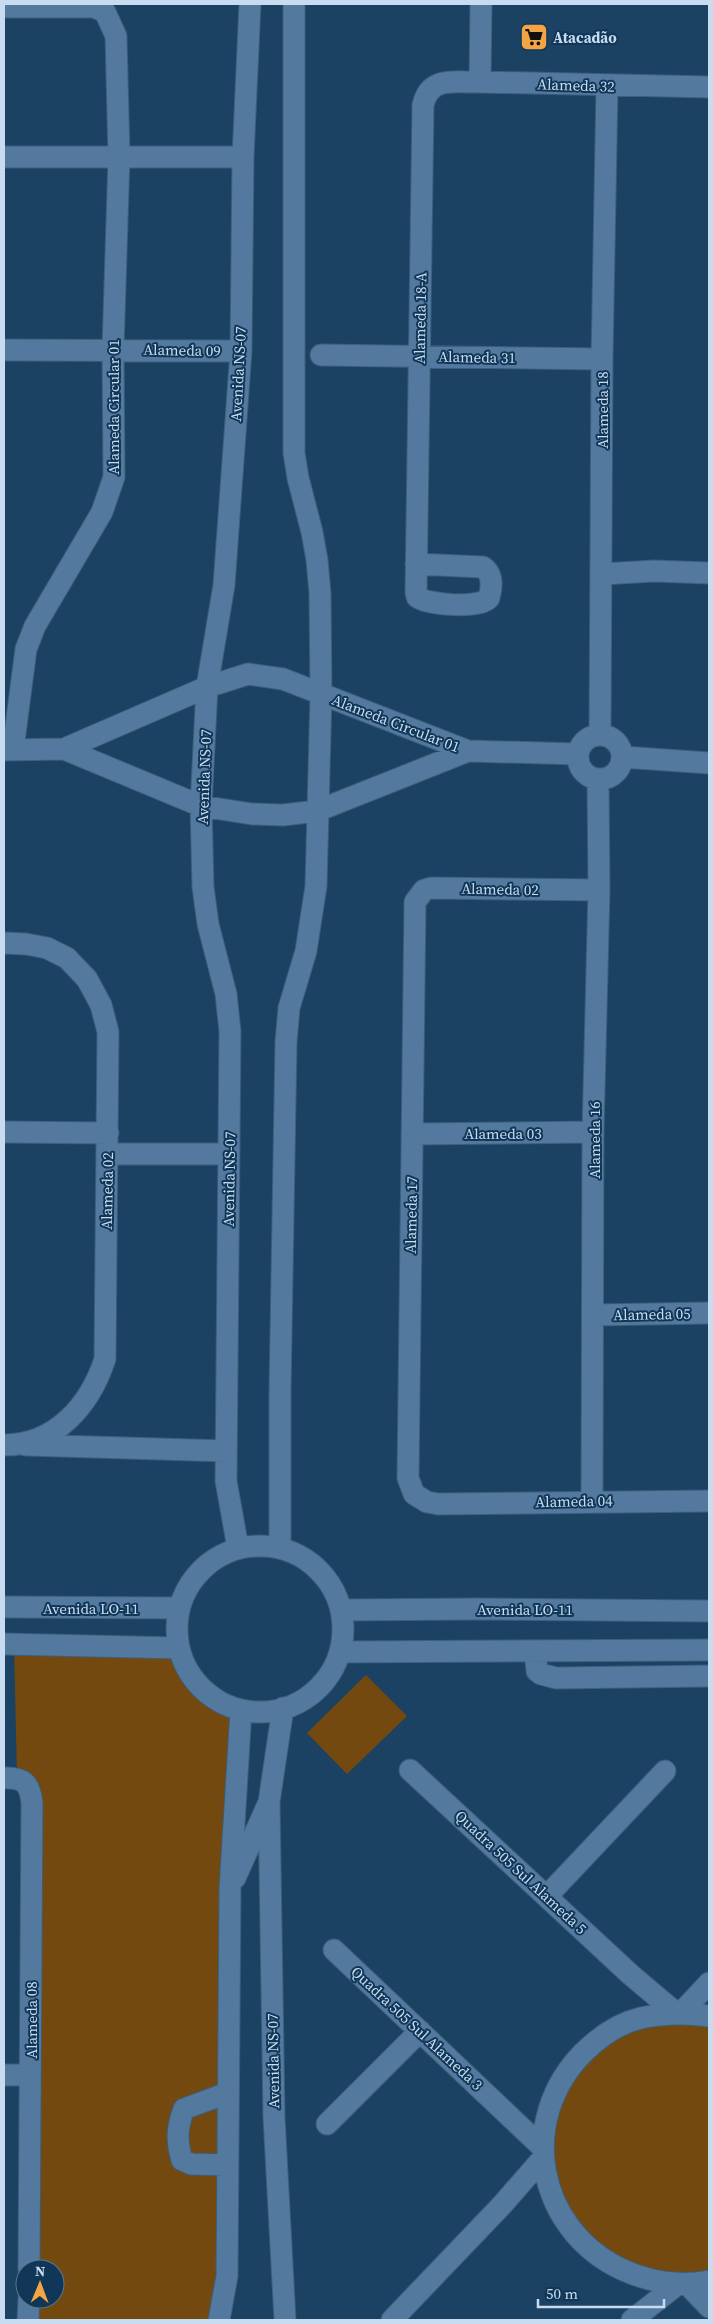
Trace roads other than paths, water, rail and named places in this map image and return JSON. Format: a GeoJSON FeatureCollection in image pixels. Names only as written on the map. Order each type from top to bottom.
{"type":"FeatureCollection","features":[{"type":"Feature","properties":{"kind":"street","name":"Avenida NS-07"},"geometry":{"type":"LineString","coordinates":[[238,1548],[226,1481],[230,1031],[226,994],[208,924],[204,896],[201,806],[207,687],[224,586],[241,351],[243,157],[250,4]]}},
{"type":"Feature","properties":{"kind":"street"},"geometry":{"type":"LineString","coordinates":[[280,1548],[280,1392],[286,1042],[289,1008],[306,951],[316,886],[321,695],[320,593],[316,560],[294,453],[294,4]]}},
{"type":"Feature","properties":{"kind":"street"},"geometry":{"type":"LineString","coordinates":[[480,82],[481,4]]}},
{"type":"Feature","properties":{"kind":"street","name":"Alameda Circular 01"},"geometry":{"type":"LineString","coordinates":[[4,7],[94,7],[105,12],[116,36],[119,157],[113,349],[114,477],[102,512],[35,626],[26,649],[8,750],[64,749],[207,687],[248,674],[283,679],[468,751]]}},
{"type":"Feature","properties":{"kind":"street","name":"Alameda 32"},"geometry":{"type":"LineString","coordinates":[[444,83],[480,82],[709,87]]}},
{"type":"Feature","properties":{"kind":"street","name":"Alameda 18-A"},"geometry":{"type":"LineString","coordinates":[[416,564],[423,105],[428,90],[433,85],[444,83]]}},
{"type":"Feature","properties":{"kind":"street","name":"Alameda 18"},"geometry":{"type":"LineString","coordinates":[[600,735],[602,360],[607,86]]}},
{"type":"Feature","properties":{"kind":"street"},"geometry":{"type":"LineString","coordinates":[[4,157],[243,157]]}},
{"type":"Feature","properties":{"kind":"street","name":"Alameda 09"},"geometry":{"type":"LineString","coordinates":[[4,350],[241,351]]}},
{"type":"Feature","properties":{"kind":"street","name":"Alameda 31"},"geometry":{"type":"LineString","coordinates":[[322,355],[602,360]]}},
{"type":"Feature","properties":{"kind":"street"},"geometry":{"type":"LineString","coordinates":[[602,574],[654,571],[709,573]]}},
{"type":"Feature","properties":{"kind":"street"},"geometry":{"type":"LineString","coordinates":[[600,735],[613,738],[622,750],[623,757],[620,769],[616,774],[598,779],[585,774],[578,761],[578,754],[588,738],[600,735]]}},
{"type":"Feature","properties":{"kind":"street","name":"Alameda Circular 01"},"geometry":{"type":"LineString","coordinates":[[64,749],[201,806],[252,814],[283,815],[317,811],[468,751]]}},
{"type":"Feature","properties":{"kind":"street"},"geometry":{"type":"LineString","coordinates":[[468,751],[578,754]]}},
{"type":"Feature","properties":{"kind":"street"},"geometry":{"type":"LineString","coordinates":[[623,757],[709,763]]}},
{"type":"Feature","properties":{"kind":"street","name":"Alameda 16"},"geometry":{"type":"LineString","coordinates":[[592,1501],[594,1132],[599,890],[598,779]]}},
{"type":"Feature","properties":{"kind":"street","name":"Alameda 02"},"geometry":{"type":"LineString","coordinates":[[414,909],[419,895],[424,890],[431,888],[599,890]]}},
{"type":"Feature","properties":{"kind":"street","name":"Alameda 17"},"geometry":{"type":"LineString","coordinates":[[414,909],[408,1478],[414,1494],[427,1502],[438,1504]]}},
{"type":"Feature","properties":{"kind":"street","name":"Alameda 02"},"geometry":{"type":"LineString","coordinates":[[4,943],[26,944],[47,948],[66,958],[87,979],[101,1005],[108,1032],[105,1359],[98,1382],[82,1407],[66,1422],[45,1435],[11,1445]]}},
{"type":"Feature","properties":{"kind":"street"},"geometry":{"type":"LineString","coordinates":[[4,1132],[108,1133]]}},
{"type":"Feature","properties":{"kind":"street","name":"Alameda 03"},"geometry":{"type":"LineString","coordinates":[[412,1134],[594,1132]]}},
{"type":"Feature","properties":{"kind":"street"},"geometry":{"type":"LineString","coordinates":[[107,1154],[229,1154]]}},
{"type":"Feature","properties":{"kind":"street","name":"Alameda 05"},"geometry":{"type":"LineString","coordinates":[[594,1315],[709,1313]]}},
{"type":"Feature","properties":{"kind":"street"},"geometry":{"type":"LineString","coordinates":[[11,1445],[226,1451]]}},
{"type":"Feature","properties":{"kind":"street","name":"Alameda 04"},"geometry":{"type":"LineString","coordinates":[[438,1504],[709,1501]]}},
{"type":"Feature","properties":{"kind":"street"},"geometry":{"type":"LineString","coordinates":[[259,1546],[280,1548],[301,1557],[319,1571],[333,1589],[341,1610],[343,1630],[341,1652],[329,1676],[309,1696],[283,1708],[262,1712],[241,1710],[212,1698],[190,1676],[178,1648],[176,1628],[178,1608],[191,1582],[212,1561],[238,1548],[259,1546]]}},
{"type":"Feature","properties":{"kind":"street","name":"Avenida LO-11"},"geometry":{"type":"LineString","coordinates":[[4,1607],[178,1608]]}},
{"type":"Feature","properties":{"kind":"street","name":"Avenida LO-11"},"geometry":{"type":"LineString","coordinates":[[341,1610],[709,1611]]}},
{"type":"Feature","properties":{"kind":"street"},"geometry":{"type":"LineString","coordinates":[[4,1644],[178,1648]]}},
{"type":"Feature","properties":{"kind":"street"},"geometry":{"type":"LineString","coordinates":[[341,1652],[709,1650]]}},
{"type":"Feature","properties":{"kind":"street"},"geometry":{"type":"LineString","coordinates":[[535,1652],[537,1670],[541,1674],[556,1678],[709,1676]]}},
{"type":"Feature","properties":{"kind":"street","name":"Avenida NS-07"},"geometry":{"type":"LineString","coordinates":[[283,1708],[269,1802],[274,2117],[285,2320]]}},
{"type":"Feature","properties":{"kind":"street","name":"Avenida NS-07"},"geometry":{"type":"LineString","coordinates":[[219,2320],[227,2276],[230,1889],[241,1710]]}},
{"type":"Feature","properties":{"kind":"street","name":"Quadra 505 Sul Alameda 5"},"geometry":{"type":"LineString","coordinates":[[410,1770],[631,1975]]}},
{"type":"Feature","properties":{"kind":"street"},"geometry":{"type":"LineString","coordinates":[[547,1896],[665,1770]]}},
{"type":"Feature","properties":{"kind":"street","name":"Alameda 08"},"geometry":{"type":"LineString","coordinates":[[10,1777],[29,1788],[32,1803],[29,2259]]}},
{"type":"Feature","properties":{"kind":"street","name":"Avenida NS-07"},"geometry":{"type":"LineString","coordinates":[[230,1889],[269,1802]]}},
{"type":"Feature","properties":{"kind":"street","name":"Quadra 505 Sul Alameda 3"},"geometry":{"type":"LineString","coordinates":[[334,1950],[499,2105]]}},
{"type":"Feature","properties":{"kind":"street"},"geometry":{"type":"LineString","coordinates":[[631,1975],[678,2013]]}},
{"type":"Feature","properties":{"kind":"street"},"geometry":{"type":"LineString","coordinates":[[631,1975],[638,1998],[640,2018]]}},
{"type":"Feature","properties":{"kind":"street"},"geometry":{"type":"LineString","coordinates":[[678,2013],[709,1983]]}},
{"type":"Feature","properties":{"kind":"street"},"geometry":{"type":"LineString","coordinates":[[709,2016],[678,2013],[640,2018],[614,2029],[599,2039],[572,2064],[557,2087],[547,2113],[543,2153],[548,2187],[568,2228],[601,2259],[642,2279],[682,2284],[709,2281]]}},
{"type":"Feature","properties":{"kind":"street"},"geometry":{"type":"LineString","coordinates":[[327,2124],[420,2031]]}},
{"type":"Feature","properties":{"kind":"street"},"geometry":{"type":"LineString","coordinates":[[4,2075],[30,2074]]}},
{"type":"Feature","properties":{"kind":"street"},"geometry":{"type":"LineString","coordinates":[[227,2093],[184,2109],[178,2125],[177,2144],[182,2160],[191,2164],[228,2165]]}},
{"type":"Feature","properties":{"kind":"street"},"geometry":{"type":"LineString","coordinates":[[499,2105],[517,2112],[547,2113]]}},
{"type":"Feature","properties":{"kind":"street"},"geometry":{"type":"LineString","coordinates":[[499,2105],[543,2153]]}},
{"type":"Feature","properties":{"kind":"street"},"geometry":{"type":"LineString","coordinates":[[392,2320],[502,2205],[543,2153]]}},
{"type":"Feature","properties":{"kind":"street"},"geometry":{"type":"LineString","coordinates":[[502,2205],[524,2193],[548,2187]]}},
{"type":"Feature","properties":{"kind":"street"},"geometry":{"type":"LineString","coordinates":[[633,2319],[642,2279]]}},
{"type":"Feature","properties":{"kind":"street"},"geometry":{"type":"LineString","coordinates":[[682,2284],[709,2307]]}},
{"type":"Feature","properties":{"kind":"street"},"geometry":{"type":"LineString","coordinates":[[633,2319],[682,2284]]}},
{"type":"Feature","properties":{"kind":"place","name":"Atacadão"},"geometry":{"type":"Point","coordinates":[534,37]}}]}
